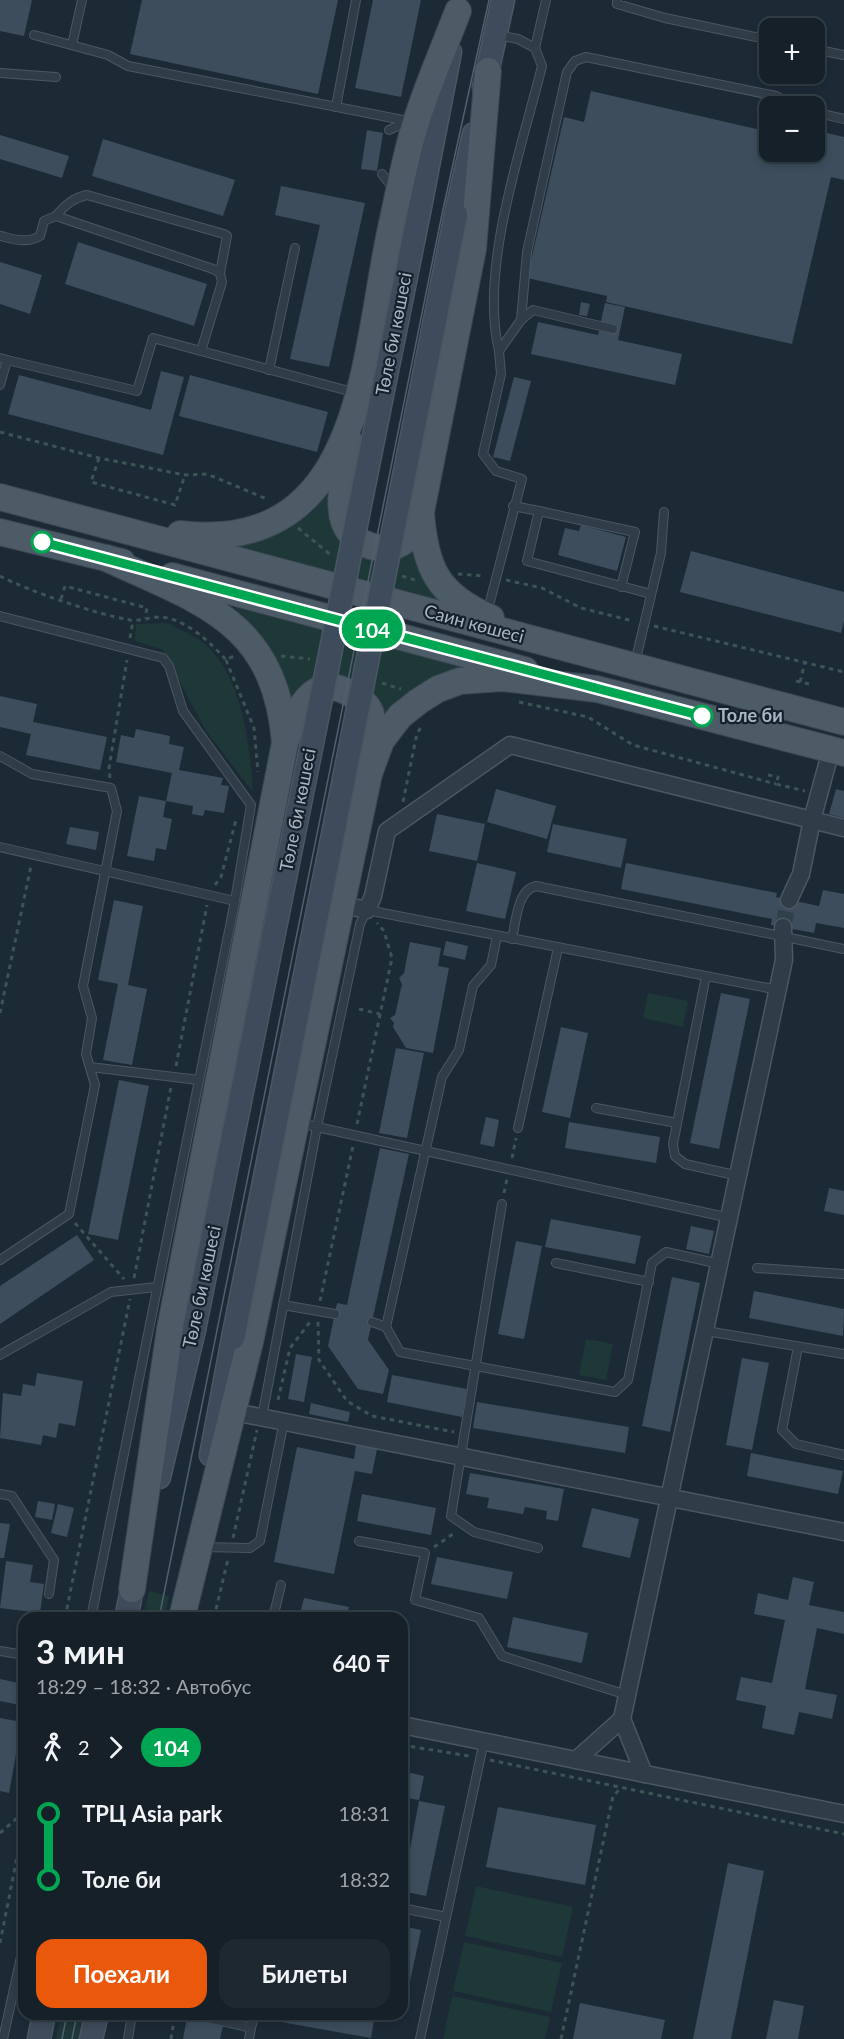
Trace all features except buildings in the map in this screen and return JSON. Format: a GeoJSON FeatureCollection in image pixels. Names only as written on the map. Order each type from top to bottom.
{"type":"FeatureCollection","features":[{"type":"Feature","properties":{"kind":"main road","name":"Төле би көшесі"},"geometry":{"type":"LineString","coordinates":[[183,1612],[226,1410],[233,1338],[456,214],[502,0]]}},
{"type":"Feature","properties":{"kind":"main road","name":"Төле би көшесі"},"geometry":{"type":"LineString","coordinates":[[127,1612],[194,1330],[459,6]]}},
{"type":"Feature","properties":{"kind":"main road"},"geometry":{"type":"LineString","coordinates":[[422,512],[408,538],[397,545],[381,548],[363,544],[351,534],[344,521],[342,504],[391,180],[459,6]]}},
{"type":"Feature","properties":{"kind":"main road"},"geometry":{"type":"LineString","coordinates":[[488,71],[474,239],[422,512],[423,546],[428,562],[451,595],[486,616],[563,648]]}},
{"type":"Feature","properties":{"kind":"main road"},"geometry":{"type":"LineString","coordinates":[[113,526],[195,536],[230,535],[286,516],[319,486],[336,459],[359,393]]}},
{"type":"Feature","properties":{"kind":"main road","name":"Саин көшесі"},"geometry":{"type":"LineString","coordinates":[[0,497],[844,722]]}},
{"type":"Feature","properties":{"kind":"main road","name":"Саин көшесі"},"geometry":{"type":"LineString","coordinates":[[0,532],[106,558],[597,689]]}},
{"type":"Feature","properties":{"kind":"main road"},"geometry":{"type":"LineString","coordinates":[[106,558],[198,601],[241,631],[258,654],[276,688],[285,743]]}},
{"type":"Feature","properties":{"kind":"main road"},"geometry":{"type":"LineString","coordinates":[[184,1612],[200,1547],[226,1410],[306,1125],[342,905],[369,774],[381,741],[399,716],[438,689],[460,681],[502,678],[597,689],[838,752]]}},
{"type":"Feature","properties":{"kind":"main road"},"geometry":{"type":"LineString","coordinates":[[132,1589],[170,1329],[285,743],[296,713],[305,700],[318,690],[333,687],[347,691],[361,700],[371,713],[369,774]]}},
{"type":"Feature","properties":{"kind":"main road"},"geometry":{"type":"LineString","coordinates":[[39,2039],[43,2020]]}},
{"type":"Feature","properties":{"kind":"main road"},"geometry":{"type":"LineString","coordinates":[[91,2039],[96,2020]]}},
{"type":"Feature","properties":{"kind":"street"},"geometry":{"type":"LineString","coordinates":[[342,905],[367,910],[373,896],[387,831],[510,744],[844,828]]}},
{"type":"Feature","properties":{"kind":"street"},"geometry":{"type":"LineString","coordinates":[[789,900],[801,874],[812,820],[838,752]]}},
{"type":"Feature","properties":{"kind":"street"},"geometry":{"type":"LineString","coordinates":[[644,1774],[622,1719],[778,990],[784,960],[783,932]]}},
{"type":"Feature","properties":{"kind":"street"},"geometry":{"type":"LineString","coordinates":[[226,1410],[671,1496],[844,1532]]}},
{"type":"Feature","properties":{"kind":"street"},"geometry":{"type":"LineString","coordinates":[[576,1760],[622,1719]]}},
{"type":"Feature","properties":{"kind":"street"},"geometry":{"type":"LineString","coordinates":[[408,1726],[844,1814]]}},
{"type":"Feature","properties":{"kind":"lane"},"geometry":{"type":"LineString","coordinates":[[72,45],[81,0]]}},
{"type":"Feature","properties":{"kind":"lane"},"geometry":{"type":"LineString","coordinates":[[336,107],[356,0]]}},
{"type":"Feature","properties":{"kind":"lane"},"geometry":{"type":"LineString","coordinates":[[486,616],[522,478],[496,471],[483,454],[501,374],[499,351],[493,327],[499,237],[542,66],[535,48],[546,0]]}},
{"type":"Feature","properties":{"kind":"lane"},"geometry":{"type":"LineString","coordinates":[[617,0],[617,4],[664,18],[759,38]]}},
{"type":"Feature","properties":{"kind":"lane"},"geometry":{"type":"LineString","coordinates":[[495,34],[518,39],[535,48]]}},
{"type":"Feature","properties":{"kind":"lane"},"geometry":{"type":"LineString","coordinates":[[34,35],[108,54],[128,66],[412,122]]}},
{"type":"Feature","properties":{"kind":"lane"},"geometry":{"type":"LineString","coordinates":[[825,51],[844,55]]}},
{"type":"Feature","properties":{"kind":"lane"},"geometry":{"type":"LineString","coordinates":[[521,320],[527,252],[567,72],[575,61],[586,57],[776,96]]}},
{"type":"Feature","properties":{"kind":"lane"},"geometry":{"type":"LineString","coordinates":[[0,72],[56,77]]}},
{"type":"Feature","properties":{"kind":"lane"},"geometry":{"type":"LineString","coordinates":[[825,115],[844,119]]}},
{"type":"Feature","properties":{"kind":"lane"},"geometry":{"type":"LineString","coordinates":[[389,130],[412,122]]}},
{"type":"Feature","properties":{"kind":"lane"},"geometry":{"type":"LineString","coordinates":[[0,236],[24,242],[33,240],[40,236],[44,221],[56,216],[64,206],[87,195],[224,234],[227,236],[220,273],[222,282],[201,351]]}},
{"type":"Feature","properties":{"kind":"lane"},"geometry":{"type":"LineString","coordinates":[[56,216],[129,239],[220,273]]}},
{"type":"Feature","properties":{"kind":"lane"},"geometry":{"type":"LineString","coordinates":[[269,370],[295,248]]}},
{"type":"Feature","properties":{"kind":"lane"},"geometry":{"type":"LineString","coordinates":[[499,351],[521,320],[533,310],[613,329]]}},
{"type":"Feature","properties":{"kind":"lane"},"geometry":{"type":"LineString","coordinates":[[0,385],[4,359],[137,391],[153,338],[359,393]]}},
{"type":"Feature","properties":{"kind":"lane"},"geometry":{"type":"LineString","coordinates":[[513,506],[635,532],[621,587]]}},
{"type":"Feature","properties":{"kind":"lane"},"geometry":{"type":"LineString","coordinates":[[539,511],[526,561],[651,594]]}},
{"type":"Feature","properties":{"kind":"lane"},"geometry":{"type":"LineString","coordinates":[[634,666],[661,553],[664,512]]}},
{"type":"Feature","properties":{"kind":"lane"},"geometry":{"type":"LineString","coordinates":[[0,616],[129,647],[163,658],[169,666],[183,711],[251,805],[271,823]]}},
{"type":"Feature","properties":{"kind":"lane"},"geometry":{"type":"LineString","coordinates":[[0,756],[33,774],[111,788],[117,811],[83,986],[92,1018],[86,1054],[95,1085],[69,1214],[0,1260]]}},
{"type":"Feature","properties":{"kind":"lane"},"geometry":{"type":"LineString","coordinates":[[92,1612],[156,1287],[236,901],[251,805]]}},
{"type":"Feature","properties":{"kind":"lane"},"geometry":{"type":"LineString","coordinates":[[0,848],[236,901]]}},
{"type":"Feature","properties":{"kind":"lane"},"geometry":{"type":"LineString","coordinates":[[512,939],[523,894],[529,887],[537,886],[783,932],[844,949]]}},
{"type":"Feature","properties":{"kind":"lane"},"geometry":{"type":"LineString","coordinates":[[262,1417],[283,1305],[306,1125],[360,924],[367,910],[778,990]]}},
{"type":"Feature","properties":{"kind":"lane"},"geometry":{"type":"LineString","coordinates":[[386,1327],[441,1077],[459,1050],[473,986],[491,965],[497,936]]}},
{"type":"Feature","properties":{"kind":"lane"},"geometry":{"type":"LineString","coordinates":[[519,1128],[558,948]]}},
{"type":"Feature","properties":{"kind":"lane"},"geometry":{"type":"LineString","coordinates":[[706,976],[673,1144],[675,1156],[685,1164],[739,1176]]}},
{"type":"Feature","properties":{"kind":"lane"},"geometry":{"type":"LineString","coordinates":[[90,1067],[199,1080]]}},
{"type":"Feature","properties":{"kind":"lane"},"geometry":{"type":"LineString","coordinates":[[596,1108],[677,1122]]}},
{"type":"Feature","properties":{"kind":"lane"},"geometry":{"type":"LineString","coordinates":[[306,1125],[426,1149],[730,1218]]}},
{"type":"Feature","properties":{"kind":"lane"},"geometry":{"type":"LineString","coordinates":[[502,1204],[451,1516],[474,1532],[538,1548]]}},
{"type":"Feature","properties":{"kind":"lane"},"geometry":{"type":"LineString","coordinates":[[372,1322],[386,1327],[400,1352],[615,1392],[628,1380],[652,1263],[666,1252],[720,1264]]}},
{"type":"Feature","properties":{"kind":"lane"},"geometry":{"type":"LineString","coordinates":[[556,1263],[649,1282]]}},
{"type":"Feature","properties":{"kind":"lane"},"geometry":{"type":"LineString","coordinates":[[757,1268],[844,1275]]}},
{"type":"Feature","properties":{"kind":"lane"},"geometry":{"type":"LineString","coordinates":[[0,1355],[111,1292],[156,1287]]}},
{"type":"Feature","properties":{"kind":"lane"},"geometry":{"type":"LineString","coordinates":[[283,1305],[334,1314]]}},
{"type":"Feature","properties":{"kind":"lane"},"geometry":{"type":"LineString","coordinates":[[706,1330],[844,1354]]}},
{"type":"Feature","properties":{"kind":"lane"},"geometry":{"type":"LineString","coordinates":[[798,1347],[782,1430],[796,1444],[844,1455]]}},
{"type":"Feature","properties":{"kind":"lane"},"geometry":{"type":"LineString","coordinates":[[200,1547],[250,1548],[260,1540],[284,1421]]}},
{"type":"Feature","properties":{"kind":"lane"},"geometry":{"type":"LineString","coordinates":[[0,1494],[12,1496],[54,1560],[50,1594]]}},
{"type":"Feature","properties":{"kind":"lane"},"geometry":{"type":"LineString","coordinates":[[359,1541],[425,1553],[415,1600],[479,1618],[502,1656],[627,1695]]}},
{"type":"Feature","properties":{"kind":"lane"},"geometry":{"type":"LineString","coordinates":[[274,1612],[281,1585]]}},
{"type":"Feature","properties":{"kind":"lane"},"geometry":{"type":"LineString","coordinates":[[0,1651],[18,1654]]}},
{"type":"Feature","properties":{"kind":"lane"},"geometry":{"type":"LineString","coordinates":[[420,2039],[484,1740]]}},
{"type":"Feature","properties":{"kind":"lane"},"geometry":{"type":"LineString","coordinates":[[408,1909],[446,1917]]}},
{"type":"Feature","properties":{"kind":"lane"},"geometry":{"type":"LineString","coordinates":[[3,2039],[18,1970]]}},
{"type":"Feature","properties":{"kind":"lane"},"geometry":{"type":"LineString","coordinates":[[128,2039],[131,2020]]}},
{"type":"Feature","properties":{"kind":"lane"},"geometry":{"type":"LineString","coordinates":[[217,2020],[251,2028]]}},
{"type":"Feature","properties":{"kind":"lane"},"geometry":{"type":"LineString","coordinates":[[249,2039],[253,2020]]}},
{"type":"Feature","properties":{"kind":"path"},"geometry":{"type":"LineString","coordinates":[[0,432],[99,458],[185,475],[207,474],[272,502]]}},
{"type":"Feature","properties":{"kind":"path"},"geometry":{"type":"LineString","coordinates":[[99,458],[91,482],[175,505],[185,475]]}},
{"type":"Feature","properties":{"kind":"path"},"geometry":{"type":"LineString","coordinates":[[454,574],[497,578],[542,588],[581,608],[844,672]]}},
{"type":"Feature","properties":{"kind":"path"},"geometry":{"type":"LineString","coordinates":[[0,576],[61,599],[133,621],[163,617],[188,627],[210,642],[226,660],[254,728],[259,782],[257,800],[235,821],[221,877],[209,894],[66,1612]]}},
{"type":"Feature","properties":{"kind":"path"},"geometry":{"type":"LineString","coordinates":[[61,599],[65,586],[147,608],[145,618]]}},
{"type":"Feature","properties":{"kind":"path"},"geometry":{"type":"LineString","coordinates":[[111,788],[109,768],[133,621]]}},
{"type":"Feature","properties":{"kind":"path"},"geometry":{"type":"LineString","coordinates":[[226,660],[243,652]]}},
{"type":"Feature","properties":{"kind":"path"},"geometry":{"type":"LineString","coordinates":[[805,662],[798,681],[810,684]]}},
{"type":"Feature","properties":{"kind":"path"},"geometry":{"type":"LineString","coordinates":[[516,701],[588,717],[633,745],[776,784]]}},
{"type":"Feature","properties":{"kind":"path"},"geometry":{"type":"LineString","coordinates":[[399,822],[417,733],[426,720]]}},
{"type":"Feature","properties":{"kind":"path"},"geometry":{"type":"LineString","coordinates":[[768,775],[778,777]]}},
{"type":"Feature","properties":{"kind":"path"},"geometry":{"type":"LineString","coordinates":[[0,1014],[34,854]]}},
{"type":"Feature","properties":{"kind":"path"},"geometry":{"type":"LineString","coordinates":[[367,910],[384,932],[392,958],[318,1311],[319,1360],[347,1401],[372,1416],[464,1435]]}},
{"type":"Feature","properties":{"kind":"path"},"geometry":{"type":"LineString","coordinates":[[358,1009],[380,1014]]}},
{"type":"Feature","properties":{"kind":"path"},"geometry":{"type":"LineString","coordinates":[[69,1214],[88,1240],[132,1288]]}},
{"type":"Feature","properties":{"kind":"path"},"geometry":{"type":"LineString","coordinates":[[284,1421],[278,1402],[290,1348],[318,1311]]}},
{"type":"Feature","properties":{"kind":"path"},"geometry":{"type":"LineString","coordinates":[[215,1612],[255,1434],[262,1417]]}},
{"type":"Feature","properties":{"kind":"path"},"geometry":{"type":"LineString","coordinates":[[425,1553],[465,1526]]}},
{"type":"Feature","properties":{"kind":"path"},"geometry":{"type":"LineString","coordinates":[[408,1746],[481,1758],[844,1834]]}},
{"type":"Feature","properties":{"kind":"path"},"geometry":{"type":"LineString","coordinates":[[561,2039],[613,1796],[621,1788]]}},
{"type":"Feature","properties":{"kind":"path"},"geometry":{"type":"LineString","coordinates":[[0,1833],[18,1817]]}},
{"type":"Feature","properties":{"kind":"path"},"geometry":{"type":"LineString","coordinates":[[0,1943],[18,1856]]}},
{"type":"Feature","properties":{"kind":"path"},"geometry":{"type":"LineString","coordinates":[[171,2039],[175,2020]]}},
{"type":"Feature","properties":{"kind":"green space"},"geometry":{"type":"Polygon","coordinates":[[[336,485],[334,520],[391,558],[415,553],[423,579],[447,609],[216,547],[273,535],[310,514],[336,485]]]}},
{"type":"Feature","properties":{"kind":"green space"},"geometry":{"type":"Polygon","coordinates":[[[234,606],[477,670],[381,728],[332,682],[290,710],[277,668],[234,606]]]}},
{"type":"Feature","properties":{"kind":"green space"},"geometry":{"type":"Polygon","coordinates":[[[167,623],[203,642],[229,676],[237,695],[247,735],[253,792],[206,731],[163,650],[135,641],[136,624],[167,623]]]}},
{"type":"Feature","properties":{"kind":"green space"},"geometry":{"type":"Polygon","coordinates":[[[648,993],[688,1001],[683,1027],[643,1018],[648,993]]]}},
{"type":"Feature","properties":{"kind":"green space"},"geometry":{"type":"Polygon","coordinates":[[[586,1339],[613,1344],[606,1380],[579,1375],[586,1339]]]}},
{"type":"Feature","properties":{"kind":"green space"},"geometry":{"type":"Polygon","coordinates":[[[149,1591],[169,1596],[166,1612],[144,1612],[149,1591]]]}},
{"type":"Feature","properties":{"kind":"green space"},"geometry":{"type":"Polygon","coordinates":[[[476,1886],[573,1907],[562,1957],[465,1936],[476,1886]]]}},
{"type":"Feature","properties":{"kind":"green space"},"geometry":{"type":"Polygon","coordinates":[[[464,1942],[562,1963],[551,2012],[453,1991],[464,1942]]]}},
{"type":"Feature","properties":{"kind":"green space"},"geometry":{"type":"Polygon","coordinates":[[[452,1996],[550,2017],[545,2039],[443,2039],[452,1996]]]}},
{"type":"Feature","properties":{"kind":"green space"},"geometry":{"type":"Polygon","coordinates":[[[60,2020],[84,2020],[80,2039],[56,2039],[60,2020]]]}},
{"type":"Feature","properties":{"kind":"tunnel"},"geometry":{"type":"LineString","coordinates":[[783,927],[789,900]]}},
{"type":"Feature","properties":{"kind":"tram line"},"geometry":{"type":"LineString","coordinates":[[160,1612],[442,214],[489,0]]}},
{"type":"Feature","properties":{"kind":"tram line"},"geometry":{"type":"LineString","coordinates":[[62,2039],[66,2020]]}},
{"type":"Feature","properties":{"kind":"tram line"},"geometry":{"type":"LineString","coordinates":[[72,2039],[76,2020]]}},
{"type":"Feature","properties":{"kind":"bus line","name":"104"},"geometry":{"type":"LineString","coordinates":[[42,542],[702,716]]}},
{"type":"Feature","properties":{"kind":"place","name":"Толе би"},"geometry":{"type":"Point","coordinates":[702,716]}}]}
